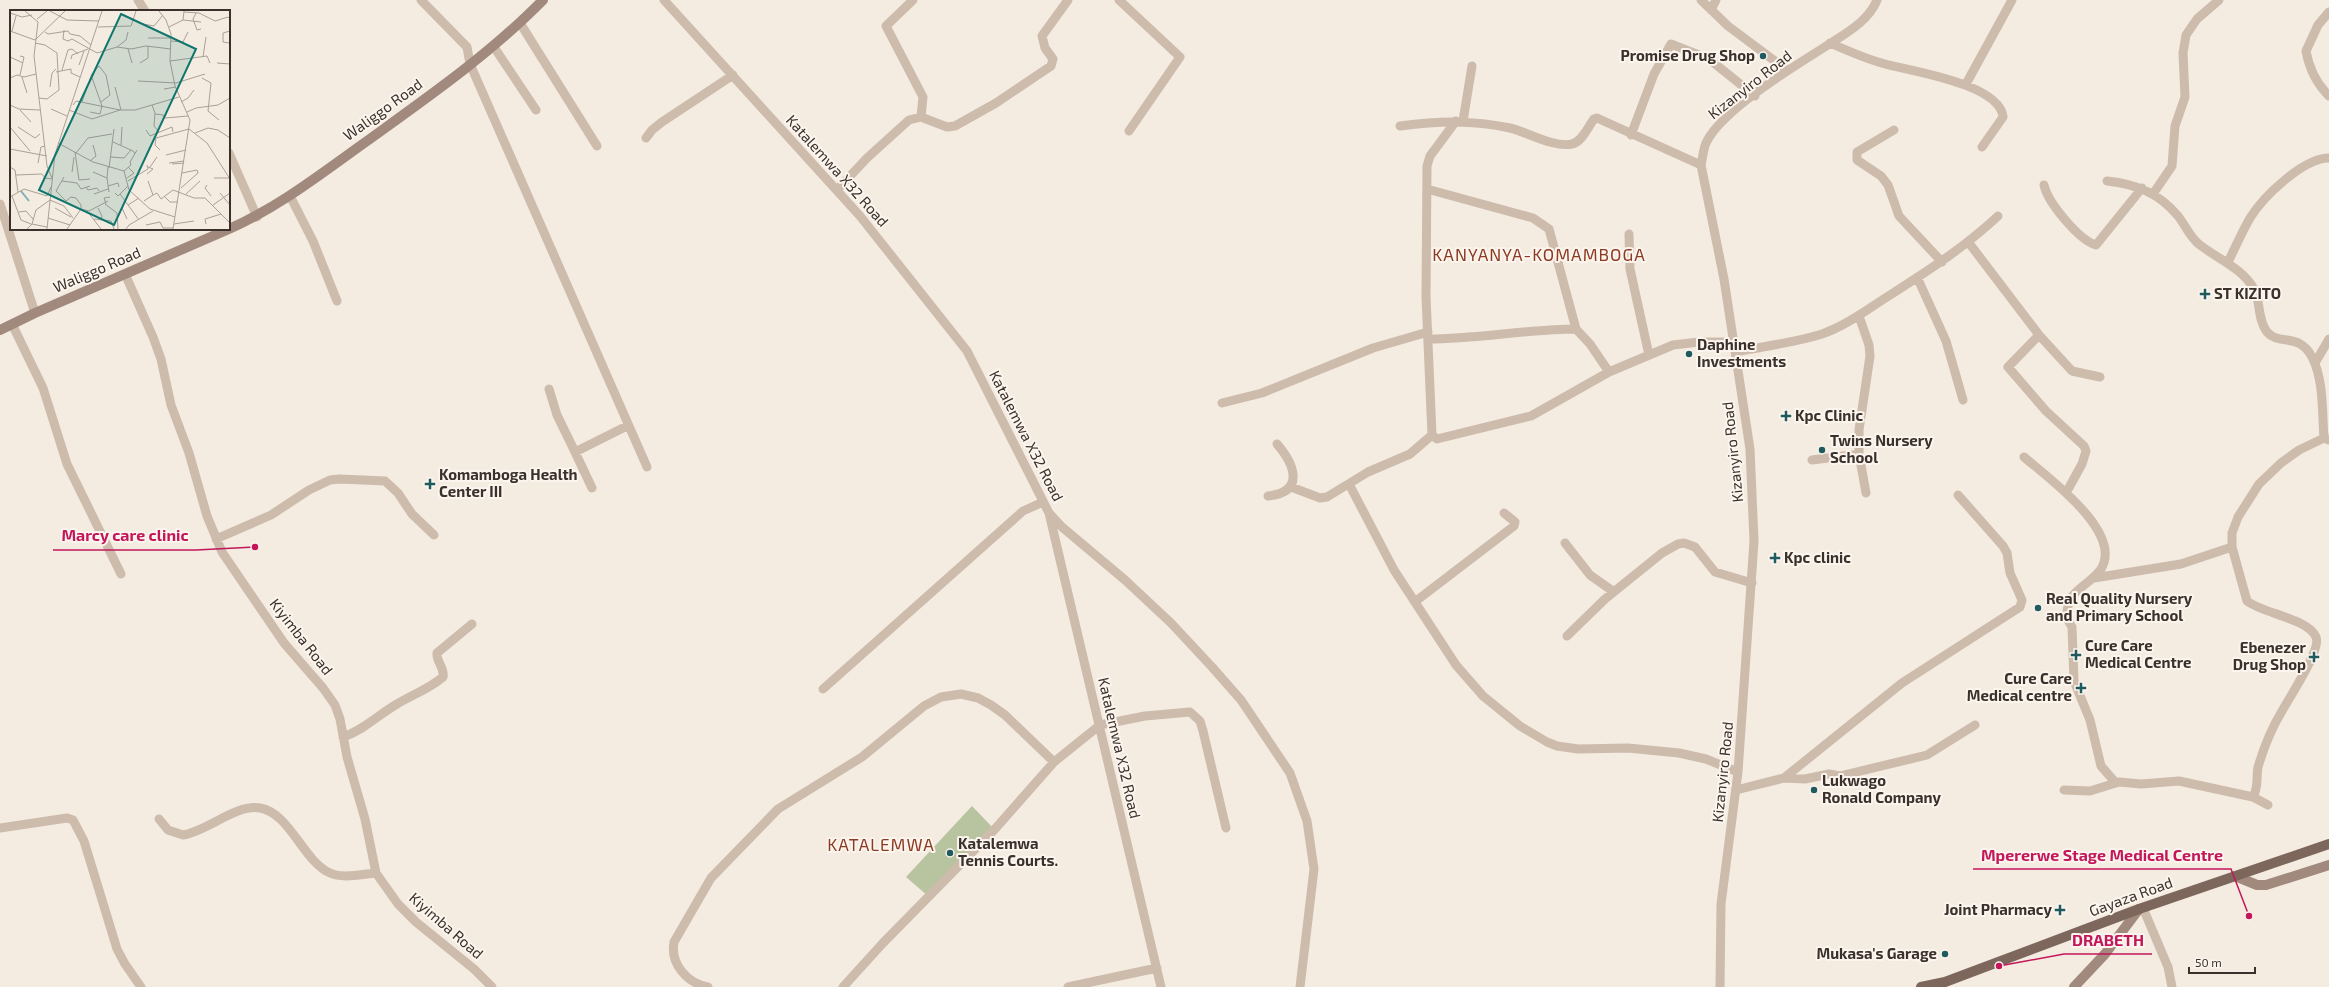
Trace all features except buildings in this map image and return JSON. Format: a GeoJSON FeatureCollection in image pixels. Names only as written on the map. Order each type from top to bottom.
{"type":"FeatureCollection","features":[{"type":"Feature","properties":{"kind":"main road","name":"Gayaza Road"},"geometry":{"type":"LineString","coordinates":[[1921,987],[1946,982],[2141,909],[2329,844]]}},
{"type":"Feature","properties":{"kind":"street"},"geometry":{"type":"LineString","coordinates":[[138,0],[144,10]]}},
{"type":"Feature","properties":{"kind":"street"},"geometry":{"type":"LineString","coordinates":[[420,0],[467,48],[470,64],[627,426],[647,467]]}},
{"type":"Feature","properties":{"kind":"street","name":"Waliggo Road"},"geometry":{"type":"LineString","coordinates":[[230,229],[257,217],[290,196],[494,47],[543,0]]}},
{"type":"Feature","properties":{"kind":"street","name":"Katalemwa X32 Road"},"geometry":{"type":"LineString","coordinates":[[664,0],[836,190],[934,308],[967,351],[1049,513],[1161,987]]}},
{"type":"Feature","properties":{"kind":"street"},"geometry":{"type":"LineString","coordinates":[[914,0],[886,26],[912,79],[920,90],[923,98],[921,117]]}},
{"type":"Feature","properties":{"kind":"street"},"geometry":{"type":"LineString","coordinates":[[836,190],[909,120],[921,117],[947,127],[955,126],[996,103],[1051,66],[1053,59],[1045,48],[1042,36],[1068,0]]}},
{"type":"Feature","properties":{"kind":"street"},"geometry":{"type":"LineString","coordinates":[[1119,0],[1180,57],[1129,131]]}},
{"type":"Feature","properties":{"kind":"street"},"geometry":{"type":"LineString","coordinates":[[1701,0],[1728,26],[1787,70]]}},
{"type":"Feature","properties":{"kind":"street"},"geometry":{"type":"LineString","coordinates":[[1712,10],[1716,0]]}},
{"type":"Feature","properties":{"kind":"street","name":"Kizanyiro Road"},"geometry":{"type":"LineString","coordinates":[[1720,987],[1721,904],[1738,772],[1754,541],[1750,450],[1736,352],[1701,165],[1706,142],[1715,128],[1787,70],[1830,44],[1863,21],[1877,0]]}},
{"type":"Feature","properties":{"kind":"street"},"geometry":{"type":"LineString","coordinates":[[1966,84],[2012,0]]}},
{"type":"Feature","properties":{"kind":"street"},"geometry":{"type":"LineString","coordinates":[[2153,194],[2172,166],[2175,126],[2185,97],[2183,53],[2186,35],[2197,19],[2219,0]]}},
{"type":"Feature","properties":{"kind":"street"},"geometry":{"type":"LineString","coordinates":[[2329,12],[2318,25],[2306,51],[2315,77],[2321,88],[2329,96]]}},
{"type":"Feature","properties":{"kind":"street"},"geometry":{"type":"LineString","coordinates":[[520,23],[597,146]]}},
{"type":"Feature","properties":{"kind":"street"},"geometry":{"type":"LineString","coordinates":[[1631,135],[1654,74],[1671,44],[1709,59],[1755,96]]}},
{"type":"Feature","properties":{"kind":"street"},"geometry":{"type":"LineString","coordinates":[[1830,44],[1879,62],[1966,84],[1989,98],[2003,113],[2002,121],[1982,147]]}},
{"type":"Feature","properties":{"kind":"street"},"geometry":{"type":"LineString","coordinates":[[494,47],[536,110]]}},
{"type":"Feature","properties":{"kind":"street"},"geometry":{"type":"LineString","coordinates":[[1472,66],[1459,121],[1430,156],[1427,166],[1426,298],[1432,435],[1437,439],[1522,419],[1549,408],[1584,384],[1609,372],[1678,344],[1734,342]]}},
{"type":"Feature","properties":{"kind":"street"},"geometry":{"type":"LineString","coordinates":[[646,138],[652,130],[662,122],[733,75]]}},
{"type":"Feature","properties":{"kind":"street"},"geometry":{"type":"LineString","coordinates":[[1400,126],[1459,121],[1512,129],[1543,139],[1568,144],[1578,141],[1594,119],[1597,118],[1631,135],[1701,165]]}},
{"type":"Feature","properties":{"kind":"street"},"geometry":{"type":"LineString","coordinates":[[1894,130],[1857,152],[1856,160],[1880,176],[1888,185],[1899,216],[1942,262]]}},
{"type":"Feature","properties":{"kind":"street"},"geometry":{"type":"LineString","coordinates":[[230,155],[257,217]]}},
{"type":"Feature","properties":{"kind":"street"},"geometry":{"type":"LineString","coordinates":[[2228,262],[2251,217],[2273,192],[2298,170],[2314,161],[2329,158]]}},
{"type":"Feature","properties":{"kind":"street"},"geometry":{"type":"LineString","coordinates":[[2107,181],[2142,188],[2153,194],[2178,216],[2193,239],[2228,262],[2254,288],[2262,324],[2268,333],[2304,345],[2315,363],[2327,439],[2299,450],[2280,464],[2259,484],[2238,517],[2232,533],[2232,547],[2247,601],[2267,612],[2308,627],[2317,638],[2317,646],[2302,676],[2270,731],[2258,769],[2257,791],[2253,797]]}},
{"type":"Feature","properties":{"kind":"street"},"geometry":{"type":"LineString","coordinates":[[2044,185],[2051,204],[2064,219],[2096,245],[2142,188]]}},
{"type":"Feature","properties":{"kind":"street"},"geometry":{"type":"LineString","coordinates":[[1427,189],[1533,218],[1549,229],[1576,329],[1590,344],[1609,372]]}},
{"type":"Feature","properties":{"kind":"street"},"geometry":{"type":"LineString","coordinates":[[290,196],[313,241],[337,301]]}},
{"type":"Feature","properties":{"kind":"street"},"geometry":{"type":"LineString","coordinates":[[0,204],[35,313]]}},
{"type":"Feature","properties":{"kind":"street"},"geometry":{"type":"LineString","coordinates":[[1736,352],[1810,337],[1859,316],[1969,243],[1998,216]]}},
{"type":"Feature","properties":{"kind":"street","name":"Waliggo Road"},"geometry":{"type":"LineString","coordinates":[[0,330],[35,313],[227,230]]}},
{"type":"Feature","properties":{"kind":"street"},"geometry":{"type":"LineString","coordinates":[[1629,234],[1630,269],[1649,355]]}},
{"type":"Feature","properties":{"kind":"street"},"geometry":{"type":"LineString","coordinates":[[1969,243],[2039,336],[2072,371],[2100,377]]}},
{"type":"Feature","properties":{"kind":"street","name":"Kiyimba Road"},"geometry":{"type":"LineString","coordinates":[[125,274],[156,344],[171,405],[216,538],[245,588],[284,643],[324,688],[335,705],[365,819],[376,873],[394,899],[416,922],[474,969],[492,987]]}},
{"type":"Feature","properties":{"kind":"street"},"geometry":{"type":"LineString","coordinates":[[1917,277],[1946,341],[1963,400]]}},
{"type":"Feature","properties":{"kind":"street"},"geometry":{"type":"LineString","coordinates":[[1859,316],[1869,345],[1870,356],[1859,430],[1859,454],[1866,493]]}},
{"type":"Feature","properties":{"kind":"street"},"geometry":{"type":"LineString","coordinates":[[12,324],[43,388],[67,464],[122,574]]}},
{"type":"Feature","properties":{"kind":"street"},"geometry":{"type":"LineString","coordinates":[[1222,403],[1262,393],[1374,348],[1428,335],[1456,339],[1554,329],[1576,329]]}},
{"type":"Feature","properties":{"kind":"street"},"geometry":{"type":"LineString","coordinates":[[2039,336],[2008,367],[2046,411],[2086,451],[2082,464],[2066,493]]}},
{"type":"Feature","properties":{"kind":"street"},"geometry":{"type":"LineString","coordinates":[[2315,363],[2329,339]]}},
{"type":"Feature","properties":{"kind":"street"},"geometry":{"type":"LineString","coordinates":[[549,389],[557,416],[592,488]]}},
{"type":"Feature","properties":{"kind":"street"},"geometry":{"type":"LineString","coordinates":[[575,452],[627,426]]}},
{"type":"Feature","properties":{"kind":"street"},"geometry":{"type":"LineString","coordinates":[[1290,487],[1320,498],[1327,497],[1368,472],[1410,454],[1432,435]]}},
{"type":"Feature","properties":{"kind":"street"},"geometry":{"type":"LineString","coordinates":[[1268,496],[1281,495],[1290,487],[1293,474],[1292,466],[1277,444]]}},
{"type":"Feature","properties":{"kind":"street"},"geometry":{"type":"LineString","coordinates":[[1812,460],[1859,454]]}},
{"type":"Feature","properties":{"kind":"street"},"geometry":{"type":"LineString","coordinates":[[2024,457],[2066,493],[2095,525],[2103,540],[2104,560],[2102,568],[2094,578],[2070,600],[2066,617],[2072,627],[2074,680],[2090,720],[2101,766],[2115,782]]}},
{"type":"Feature","properties":{"kind":"street"},"geometry":{"type":"LineString","coordinates":[[216,538],[271,515],[309,490],[330,480],[340,479],[385,481],[398,492],[412,514],[434,535]]}},
{"type":"Feature","properties":{"kind":"street"},"geometry":{"type":"LineString","coordinates":[[1350,484],[1382,549],[1456,665],[1483,696],[1520,726],[1547,742],[1578,749],[1628,748],[1679,753],[1706,759],[1738,772]]}},
{"type":"Feature","properties":{"kind":"street"},"geometry":{"type":"LineString","coordinates":[[1784,778],[1902,683],[2020,607],[2022,600],[2010,573],[2007,553],[1980,518],[1958,495]]}},
{"type":"Feature","properties":{"kind":"street"},"geometry":{"type":"LineString","coordinates":[[823,689],[1023,511],[1043,502]]}},
{"type":"Feature","properties":{"kind":"street"},"geometry":{"type":"LineString","coordinates":[[1049,513],[1062,528],[1125,580],[1171,623],[1212,667],[1241,700],[1290,773],[1307,821],[1314,870],[1300,987]]}},
{"type":"Feature","properties":{"kind":"street"},"geometry":{"type":"LineString","coordinates":[[1416,601],[1514,526],[1515,522],[1504,513]]}},
{"type":"Feature","properties":{"kind":"street"},"geometry":{"type":"LineString","coordinates":[[1565,543],[1590,575],[1614,592]]}},
{"type":"Feature","properties":{"kind":"street"},"geometry":{"type":"LineString","coordinates":[[1567,636],[1614,592],[1662,553],[1678,544],[1684,543],[1696,547],[1715,572],[1752,583]]}},
{"type":"Feature","properties":{"kind":"street"},"geometry":{"type":"LineString","coordinates":[[2094,578],[2181,564],[2232,547]]}},
{"type":"Feature","properties":{"kind":"street"},"geometry":{"type":"LineString","coordinates":[[343,737],[356,733],[397,704],[429,688],[443,678],[444,674],[437,658],[437,653],[472,624]]}},
{"type":"Feature","properties":{"kind":"street"},"geometry":{"type":"LineString","coordinates":[[708,987],[700,985],[686,976],[676,966],[672,953],[674,942],[711,878],[778,809],[862,757],[924,706],[941,697],[961,694],[978,698],[1005,715],[1054,762]]}},
{"type":"Feature","properties":{"kind":"street"},"geometry":{"type":"LineString","coordinates":[[843,987],[883,943],[995,829],[1054,762],[1100,725],[1145,716],[1190,712],[1195,714],[1203,731],[1226,828]]}},
{"type":"Feature","properties":{"kind":"street"},"geometry":{"type":"LineString","coordinates":[[1736,790],[1784,778],[1805,779],[1829,774],[1840,776],[1927,755],[1975,725]]}},
{"type":"Feature","properties":{"kind":"street"},"geometry":{"type":"LineString","coordinates":[[2064,790],[2090,791],[2115,782],[2141,784],[2179,781],[2253,797],[2268,805]]}},
{"type":"Feature","properties":{"kind":"street"},"geometry":{"type":"LineString","coordinates":[[159,819],[168,830],[183,835],[240,810],[260,808],[269,811],[282,822],[311,856],[330,873],[338,875],[376,873]]}},
{"type":"Feature","properties":{"kind":"street"},"geometry":{"type":"LineString","coordinates":[[0,828],[67,818],[73,820],[84,841],[117,950],[141,987]]}},
{"type":"Feature","properties":{"kind":"street"},"geometry":{"type":"LineString","coordinates":[[2235,876],[2257,885],[2266,885],[2329,866]]}},
{"type":"Feature","properties":{"kind":"street"},"geometry":{"type":"LineString","coordinates":[[2074,987],[2105,954],[2141,909],[2168,967],[2172,987]]}},
{"type":"Feature","properties":{"kind":"street"},"geometry":{"type":"LineString","coordinates":[[1068,987],[1157,968]]}},
{"type":"Feature","properties":{"kind":"green space","name":"Katalemwa Tennis Courts."},"geometry":{"type":"Polygon","coordinates":[[[972,806],[994,829],[928,896],[906,877],[972,806]]]}},
{"type":"Feature","properties":{"kind":"place","name":"Promise Drug Shop"},"geometry":{"type":"Point","coordinates":[1763,56]}},
{"type":"Feature","properties":{"kind":"place","name":"ST KIZITO"},"geometry":{"type":"Point","coordinates":[2205,294]}},
{"type":"Feature","properties":{"kind":"place","name":"Daphine Investments"},"geometry":{"type":"Point","coordinates":[1689,354]}},
{"type":"Feature","properties":{"kind":"place","name":"Kpc Clinic"},"geometry":{"type":"Point","coordinates":[1786,416]}},
{"type":"Feature","properties":{"kind":"place","name":"Twins Nursery School"},"geometry":{"type":"Point","coordinates":[1822,450]}},
{"type":"Feature","properties":{"kind":"place","name":"Komamboga Health Center III"},"geometry":{"type":"Point","coordinates":[430,484]}},
{"type":"Feature","properties":{"kind":"place","name":"Marcy care clinic"},"geometry":{"type":"Point","coordinates":[255,547]}},
{"type":"Feature","properties":{"kind":"place","name":"Kpc clinic"},"geometry":{"type":"Point","coordinates":[1775,558]}},
{"type":"Feature","properties":{"kind":"place","name":"Real Quality Nursery and Primary School"},"geometry":{"type":"Point","coordinates":[2038,608]}},
{"type":"Feature","properties":{"kind":"place","name":"Cure Care Medical Centre"},"geometry":{"type":"Point","coordinates":[2076,655]}},
{"type":"Feature","properties":{"kind":"place","name":"Ebenezer Drug Shop"},"geometry":{"type":"Point","coordinates":[2314,657]}},
{"type":"Feature","properties":{"kind":"place","name":"Cure Care Medical centre"},"geometry":{"type":"Point","coordinates":[2081,688]}},
{"type":"Feature","properties":{"kind":"place","name":"Lukwago Ronald Company"},"geometry":{"type":"Point","coordinates":[1814,790]}},
{"type":"Feature","properties":{"kind":"place","name":"Katalemwa Tennis Courts."},"geometry":{"type":"Point","coordinates":[950,853]}},
{"type":"Feature","properties":{"kind":"place","name":"Joint Pharmacy"},"geometry":{"type":"Point","coordinates":[2060,910]}},
{"type":"Feature","properties":{"kind":"place","name":"Mpererwe Stage Medical Centre"},"geometry":{"type":"Point","coordinates":[2249,916]}},
{"type":"Feature","properties":{"kind":"place","name":"Mukasa's Garage"},"geometry":{"type":"Point","coordinates":[1945,954]}},
{"type":"Feature","properties":{"kind":"place","name":"DRABETH"},"geometry":{"type":"Point","coordinates":[1999,966]}},
{"type":"Feature","properties":{"kind":"district","name":"KANYANYA-KOMAMBOGA"},"geometry":{"type":"Point","coordinates":[1539,255]}},
{"type":"Feature","properties":{"kind":"district","name":"KATALEMWA"},"geometry":{"type":"Point","coordinates":[881,845]}}]}
